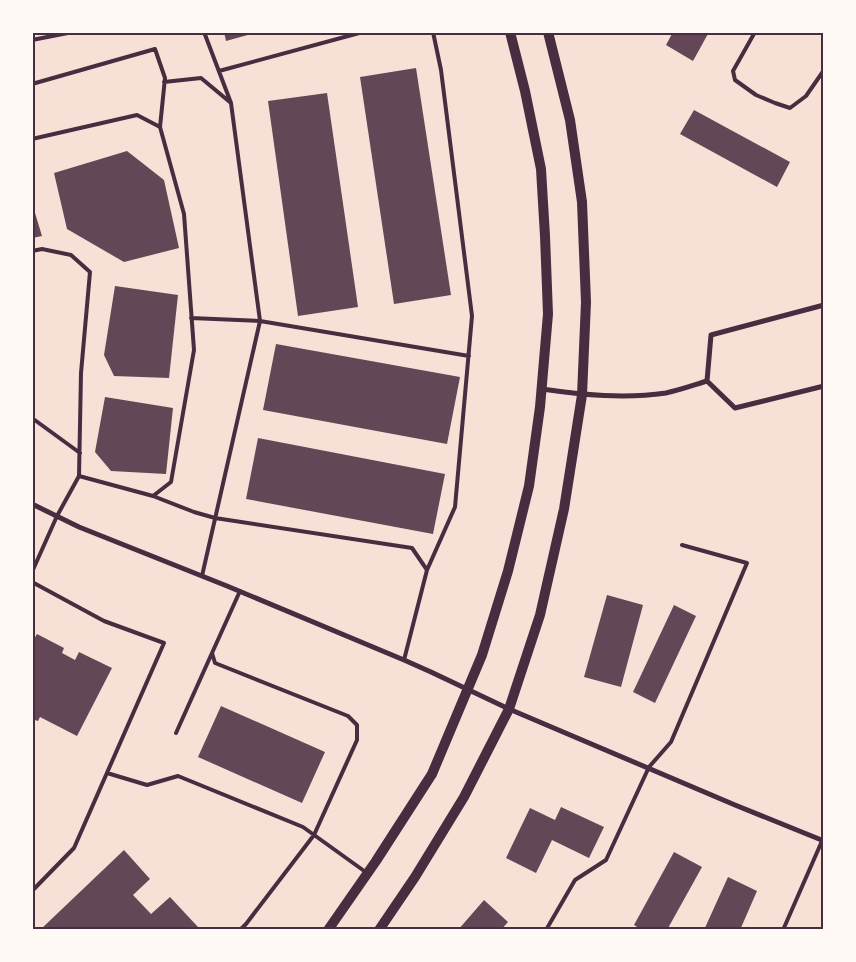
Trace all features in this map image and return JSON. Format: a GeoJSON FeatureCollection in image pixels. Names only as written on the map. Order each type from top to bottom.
{"type":"FeatureCollection","features":[{"type":"Feature","properties":{"kind":"main road"},"geometry":{"type":"LineString","coordinates":[[328,930],[432,774],[482,655],[508,572],[527,495],[540,407],[548,314],[546,236],[541,169],[525,91],[510,32]]}},
{"type":"Feature","properties":{"kind":"main road"},"geometry":{"type":"LineString","coordinates":[[379,930],[464,797],[510,709],[540,615],[564,509],[582,395],[586,302],[582,202],[570,120],[548,32]]}},
{"type":"Feature","properties":{"kind":"street"},"geometry":{"type":"LineString","coordinates":[[824,305],[711,335],[708,381],[735,408],[824,386]]}},
{"type":"Feature","properties":{"kind":"street"},"geometry":{"type":"LineString","coordinates":[[542,389],[582,395],[632,396],[667,392],[708,381]]}},
{"type":"Feature","properties":{"kind":"street"},"geometry":{"type":"LineString","coordinates":[[32,504],[80,527],[404,660],[510,709],[735,805],[823,839]]}},
{"type":"Feature","properties":{"kind":"lane"},"geometry":{"type":"LineString","coordinates":[[32,40],[73,32]]}},
{"type":"Feature","properties":{"kind":"lane"},"geometry":{"type":"LineString","coordinates":[[202,576],[260,321],[231,103],[204,32]]}},
{"type":"Feature","properties":{"kind":"lane"},"geometry":{"type":"LineString","coordinates":[[219,72],[363,32]]}},
{"type":"Feature","properties":{"kind":"lane"},"geometry":{"type":"LineString","coordinates":[[404,660],[427,570],[456,507],[472,316],[440,70],[433,32]]}},
{"type":"Feature","properties":{"kind":"lane"},"geometry":{"type":"LineString","coordinates":[[755,32],[733,71],[735,80],[756,95],[790,108],[806,96],[824,70]]}},
{"type":"Feature","properties":{"kind":"lane"},"geometry":{"type":"LineString","coordinates":[[32,84],[155,49],[165,78],[160,127],[184,214],[194,350],[172,482],[153,496]]}},
{"type":"Feature","properties":{"kind":"lane"},"geometry":{"type":"LineString","coordinates":[[164,82],[201,78],[231,103]]}},
{"type":"Feature","properties":{"kind":"lane"},"geometry":{"type":"LineString","coordinates":[[32,139],[136,115],[160,127]]}},
{"type":"Feature","properties":{"kind":"lane"},"geometry":{"type":"LineString","coordinates":[[32,251],[42,248],[72,255],[90,272],[81,372],[79,476],[56,516],[32,572]]}},
{"type":"Feature","properties":{"kind":"lane"},"geometry":{"type":"LineString","coordinates":[[191,318],[260,321],[469,356]]}},
{"type":"Feature","properties":{"kind":"lane"},"geometry":{"type":"LineString","coordinates":[[32,418],[80,453]]}},
{"type":"Feature","properties":{"kind":"lane"},"geometry":{"type":"LineString","coordinates":[[79,476],[153,496],[215,518],[412,548],[427,570]]}},
{"type":"Feature","properties":{"kind":"lane"},"geometry":{"type":"LineString","coordinates":[[546,930],[575,880],[606,860],[649,767],[671,742],[747,563],[682,545]]}},
{"type":"Feature","properties":{"kind":"lane"},"geometry":{"type":"LineString","coordinates":[[32,582],[104,620],[164,643],[74,848],[32,891]]}},
{"type":"Feature","properties":{"kind":"lane"},"geometry":{"type":"LineString","coordinates":[[176,733],[240,592]]}},
{"type":"Feature","properties":{"kind":"lane"},"geometry":{"type":"LineString","coordinates":[[212,653],[215,663],[348,716],[357,725],[357,740],[314,835],[240,930]]}},
{"type":"Feature","properties":{"kind":"lane"},"geometry":{"type":"LineString","coordinates":[[107,773],[147,785],[178,776],[303,827],[367,873]]}},
{"type":"Feature","properties":{"kind":"lane"},"geometry":{"type":"LineString","coordinates":[[783,930],[823,839]]}},
{"type":"Feature","properties":{"kind":"building"},"geometry":{"type":"Polygon","coordinates":[[[224,32],[254,32],[255,33],[226,41],[224,32]]]}},
{"type":"Feature","properties":{"kind":"building"},"geometry":{"type":"Polygon","coordinates":[[[673,32],[709,32],[693,61],[666,45],[673,32]]]}},
{"type":"Feature","properties":{"kind":"building"},"geometry":{"type":"Polygon","coordinates":[[[416,68],[451,295],[394,304],[360,77],[416,68]]]}},
{"type":"Feature","properties":{"kind":"building"},"geometry":{"type":"Polygon","coordinates":[[[327,93],[358,307],[298,316],[268,101],[327,93]]]}},
{"type":"Feature","properties":{"kind":"building"},"geometry":{"type":"Polygon","coordinates":[[[694,110],[790,162],[777,187],[680,134],[694,110]]]}},
{"type":"Feature","properties":{"kind":"building"},"geometry":{"type":"Polygon","coordinates":[[[127,151],[164,180],[179,248],[124,262],[67,229],[54,173],[127,151]]]}},
{"type":"Feature","properties":{"kind":"building"},"geometry":{"type":"Polygon","coordinates":[[[32,203],[42,236],[32,238],[32,203]]]}},
{"type":"Feature","properties":{"kind":"building"},"geometry":{"type":"Polygon","coordinates":[[[115,286],[178,295],[169,378],[114,376],[104,355],[115,286]]]}},
{"type":"Feature","properties":{"kind":"building"},"geometry":{"type":"Polygon","coordinates":[[[276,344],[460,377],[447,444],[263,410],[276,344]]]}},
{"type":"Feature","properties":{"kind":"building"},"geometry":{"type":"Polygon","coordinates":[[[105,397],[173,408],[166,474],[111,471],[95,452],[105,397]]]}},
{"type":"Feature","properties":{"kind":"building"},"geometry":{"type":"Polygon","coordinates":[[[258,438],[445,474],[433,534],[246,499],[258,438]]]}},
{"type":"Feature","properties":{"kind":"building"},"geometry":{"type":"Polygon","coordinates":[[[607,595],[643,605],[621,687],[584,677],[607,595]]]}},
{"type":"Feature","properties":{"kind":"building"},"geometry":{"type":"Polygon","coordinates":[[[674,605],[696,616],[655,703],[633,692],[674,605]]]}},
{"type":"Feature","properties":{"kind":"building"},"geometry":{"type":"Polygon","coordinates":[[[37,634],[64,648],[62,653],[75,660],[79,652],[112,668],[77,736],[40,717],[38,721],[32,719],[32,642],[37,634]]]}},
{"type":"Feature","properties":{"kind":"building"},"geometry":{"type":"Polygon","coordinates":[[[221,706],[325,752],[302,803],[198,757],[221,706]]]}},
{"type":"Feature","properties":{"kind":"building"},"geometry":{"type":"Polygon","coordinates":[[[561,807],[604,827],[589,858],[552,840],[536,873],[506,858],[530,808],[555,820],[561,807]]]}},
{"type":"Feature","properties":{"kind":"building"},"geometry":{"type":"Polygon","coordinates":[[[124,850],[150,879],[133,895],[151,914],[170,897],[198,927],[196,930],[40,930],[124,850]]]}},
{"type":"Feature","properties":{"kind":"building"},"geometry":{"type":"Polygon","coordinates":[[[674,852],[702,867],[667,930],[642,930],[634,925],[674,852]]]}},
{"type":"Feature","properties":{"kind":"building"},"geometry":{"type":"Polygon","coordinates":[[[728,877],[757,891],[740,930],[704,930],[728,877]]]}},
{"type":"Feature","properties":{"kind":"building"},"geometry":{"type":"Polygon","coordinates":[[[484,900],[508,922],[501,930],[458,930],[484,900]]]}}]}
